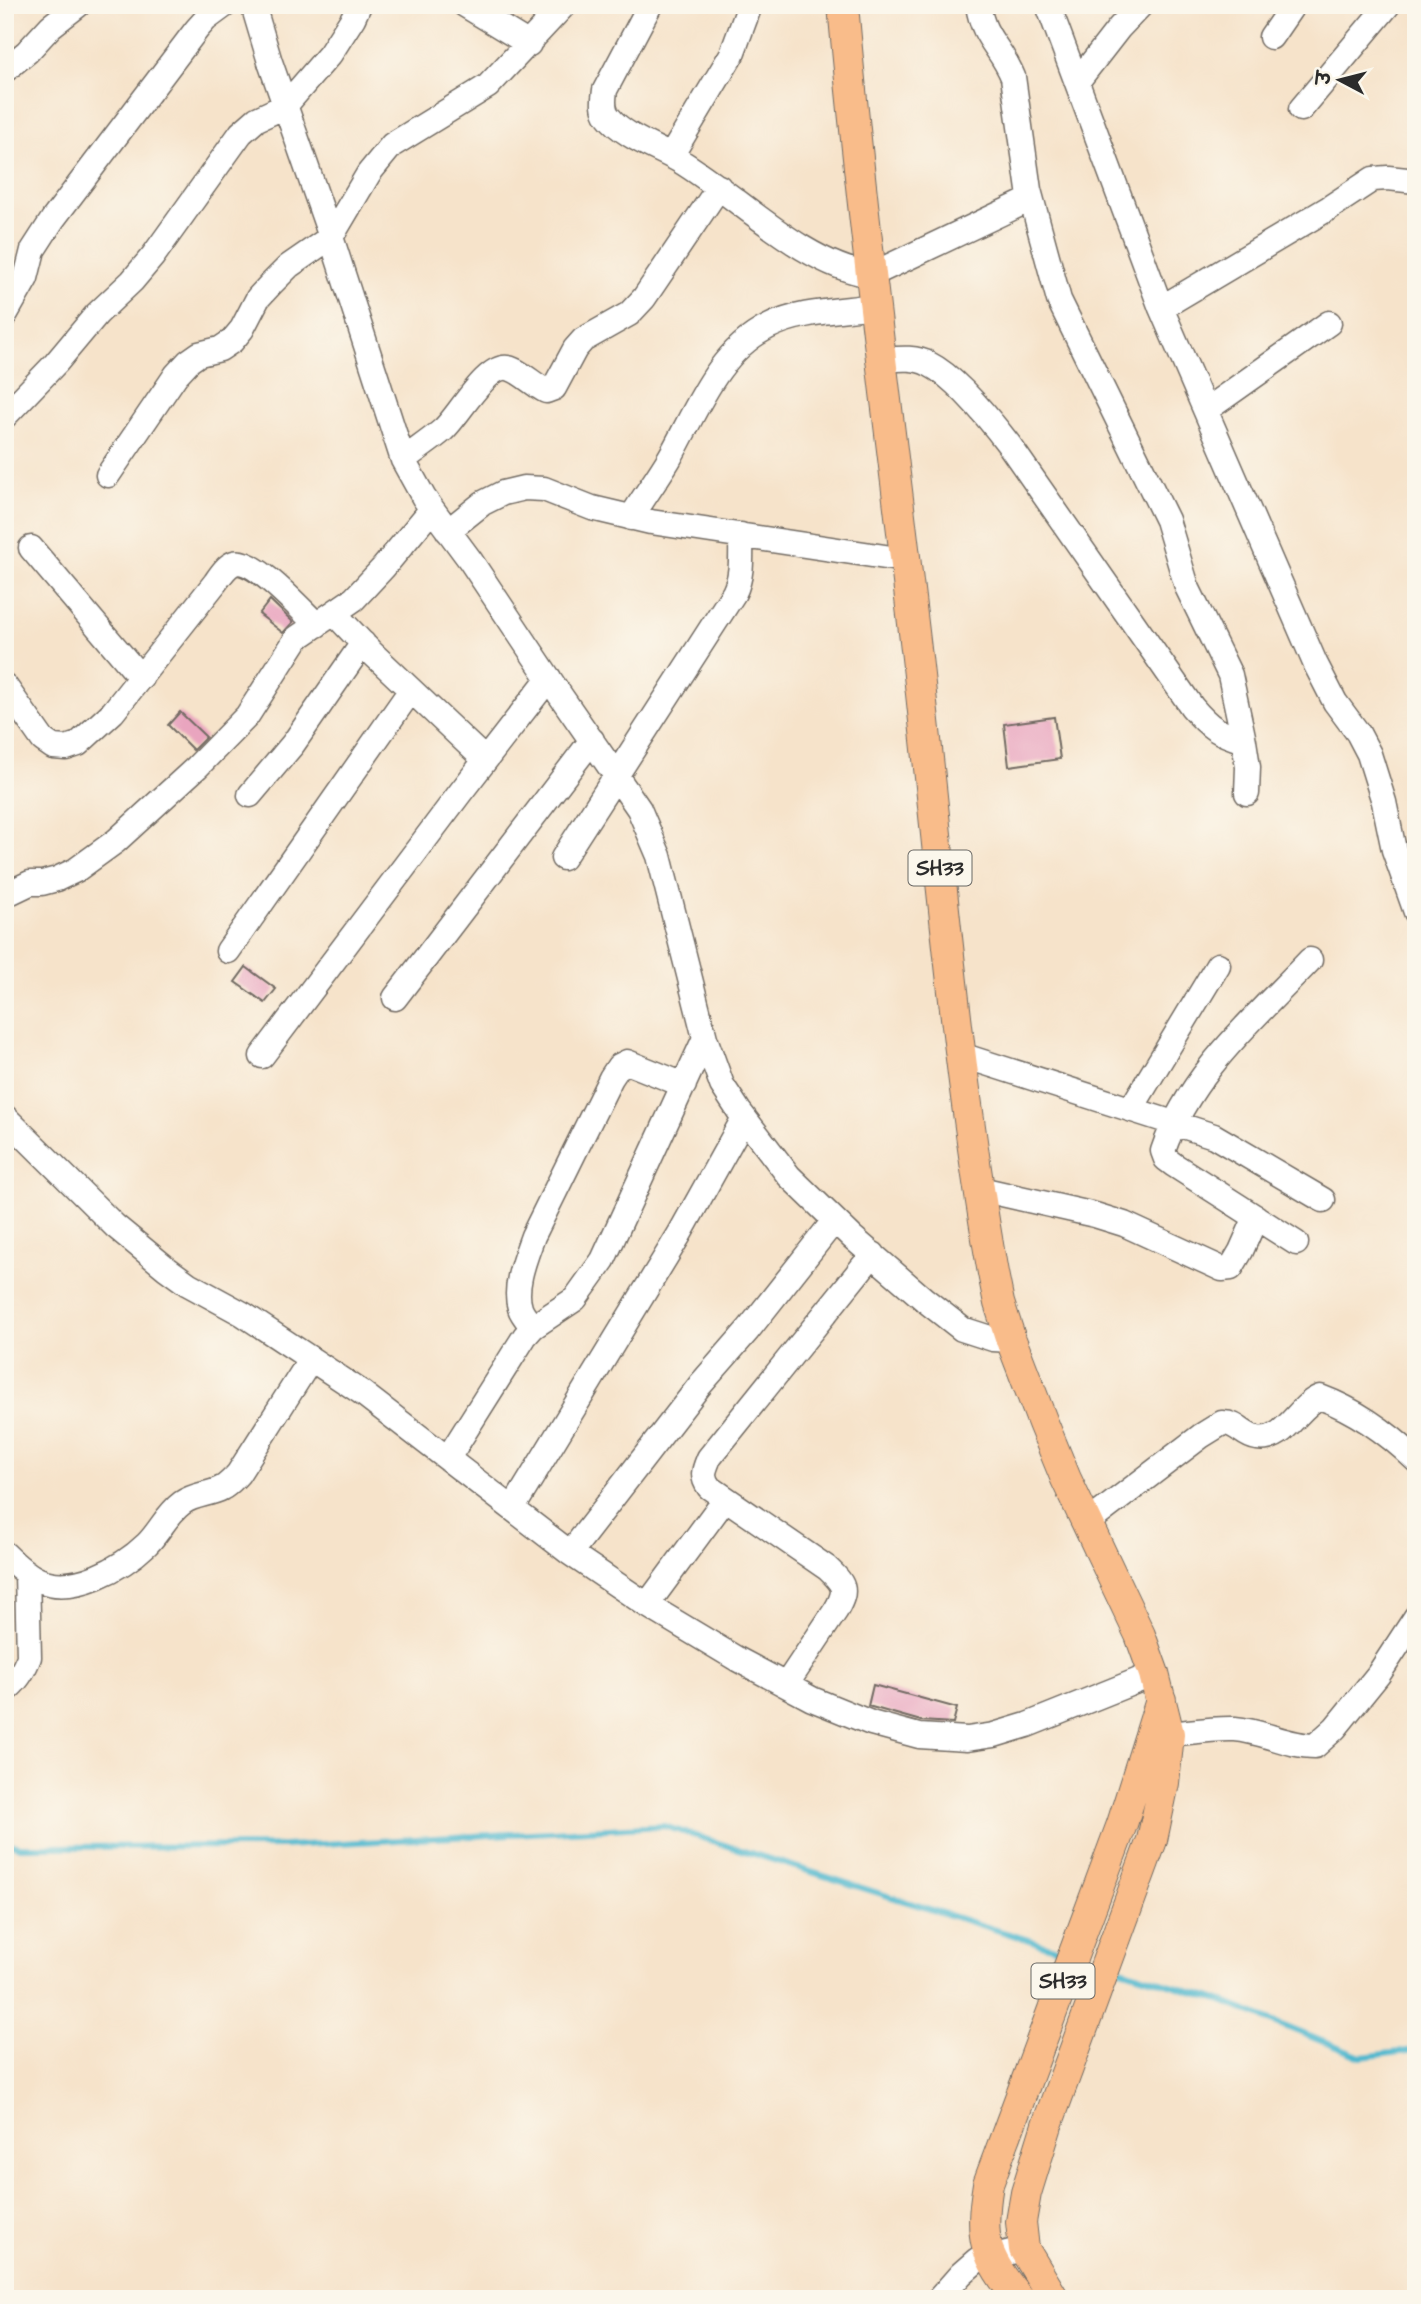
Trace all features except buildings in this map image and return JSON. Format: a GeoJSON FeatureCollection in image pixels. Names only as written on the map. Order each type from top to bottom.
{"type":"FeatureCollection","features":[{"type":"Feature","properties":{"kind":"main road","name":"SH33"},"geometry":{"type":"LineString","coordinates":[[843,5],[880,360],[961,1055],[997,1293],[1011,1340],[1043,1423],[1140,1635],[1170,1734],[1164,1783],[1152,1840],[1047,2125],[1026,2193],[1021,2222],[1024,2249],[1054,2299]]}},
{"type":"Feature","properties":{"kind":"main road","name":"SH33"},"geometry":{"type":"LineString","coordinates":[[1018,2299],[989,2257],[983,2211],[988,2184],[1122,1824],[1157,1687]]}},
{"type":"Feature","properties":{"kind":"street"},"geometry":{"type":"LineString","coordinates":[[5,70],[27,52],[51,26],[78,5]]}},
{"type":"Feature","properties":{"kind":"street"},"geometry":{"type":"LineString","coordinates":[[5,314],[26,278],[33,250],[53,219],[205,19],[225,5]]}},
{"type":"Feature","properties":{"kind":"street"},"geometry":{"type":"LineString","coordinates":[[253,5],[403,460],[410,476],[432,509],[470,559],[639,809],[660,856],[705,1038],[723,1085],[744,1118],[789,1177],[834,1221],[962,1329],[979,1336],[1011,1340]]}},
{"type":"Feature","properties":{"kind":"street"},"geometry":{"type":"LineString","coordinates":[[5,416],[153,256],[241,133],[257,119],[285,106],[330,54],[359,5]]}},
{"type":"Feature","properties":{"kind":"street"},"geometry":{"type":"LineString","coordinates":[[465,5],[529,44]]}},
{"type":"Feature","properties":{"kind":"street"},"geometry":{"type":"LineString","coordinates":[[108,475],[176,375],[189,361],[207,351],[220,349],[232,341],[270,285],[289,266],[331,237],[369,173],[391,145],[488,86],[564,5]]}},
{"type":"Feature","properties":{"kind":"street"},"geometry":{"type":"LineString","coordinates":[[650,5],[605,90],[604,104],[607,115],[625,130],[719,187],[807,249],[850,272],[871,275],[1031,199]]}},
{"type":"Feature","properties":{"kind":"street"},"geometry":{"type":"LineString","coordinates":[[671,156],[732,54],[750,5]]}},
{"type":"Feature","properties":{"kind":"street"},"geometry":{"type":"LineString","coordinates":[[978,5],[982,26],[1013,77],[1024,168],[1062,309],[1167,520],[1186,587],[1230,675],[1248,767],[1247,793]]}},
{"type":"Feature","properties":{"kind":"street"},"geometry":{"type":"LineString","coordinates":[[1048,5],[1161,308],[1315,663],[1335,702],[1358,733],[1369,754],[1378,779],[1394,850],[1416,912]]}},
{"type":"Feature","properties":{"kind":"street"},"geometry":{"type":"LineString","coordinates":[[1271,37],[1293,5]]}},
{"type":"Feature","properties":{"kind":"street"},"geometry":{"type":"LineString","coordinates":[[1301,109],[1388,5]]}},
{"type":"Feature","properties":{"kind":"street"},"geometry":{"type":"LineString","coordinates":[[1077,82],[1119,28],[1140,6]]}},
{"type":"Feature","properties":{"kind":"street"},"geometry":{"type":"LineString","coordinates":[[1161,308],[1373,179],[1416,181]]}},
{"type":"Feature","properties":{"kind":"street"},"geometry":{"type":"LineString","coordinates":[[403,460],[443,429],[477,388],[497,369],[507,367],[545,391],[554,388],[575,349],[583,340],[629,314],[644,298],[719,187]]}},
{"type":"Feature","properties":{"kind":"street"},"geometry":{"type":"LineString","coordinates":[[631,518],[669,458],[715,376],[747,340],[768,327],[789,319],[874,306]]}},
{"type":"Feature","properties":{"kind":"street"},"geometry":{"type":"LineString","coordinates":[[1206,410],[1329,323]]}},
{"type":"Feature","properties":{"kind":"street"},"geometry":{"type":"LineString","coordinates":[[880,360],[911,359],[928,363],[946,376],[981,410],[1010,446],[1192,707],[1206,724],[1219,733],[1244,741]]}},
{"type":"Feature","properties":{"kind":"street"},"geometry":{"type":"LineString","coordinates":[[448,531],[483,503],[503,494],[524,488],[544,489],[592,508],[631,518],[905,561]]}},
{"type":"Feature","properties":{"kind":"street"},"geometry":{"type":"LineString","coordinates":[[5,895],[30,883],[57,879],[76,870],[116,841],[197,767],[247,716],[297,639],[368,586],[432,509]]}},
{"type":"Feature","properties":{"kind":"street"},"geometry":{"type":"LineString","coordinates":[[563,858],[739,584],[741,535]]}},
{"type":"Feature","properties":{"kind":"street"},"geometry":{"type":"LineString","coordinates":[[30,548],[141,678]]}},
{"type":"Feature","properties":{"kind":"street"},"geometry":{"type":"LineString","coordinates":[[5,686],[43,740],[53,747],[66,748],[78,744],[98,728],[141,678],[228,566],[237,562],[246,563],[363,643],[485,760]]}},
{"type":"Feature","properties":{"kind":"street"},"geometry":{"type":"LineString","coordinates":[[250,795],[293,744],[363,643]]}},
{"type":"Feature","properties":{"kind":"street"},"geometry":{"type":"LineString","coordinates":[[262,1056],[549,678]]}},
{"type":"Feature","properties":{"kind":"street"},"geometry":{"type":"LineString","coordinates":[[228,951],[411,690]]}},
{"type":"Feature","properties":{"kind":"street"},"geometry":{"type":"LineString","coordinates":[[394,998],[592,740]]}},
{"type":"Feature","properties":{"kind":"street"},"geometry":{"type":"LineString","coordinates":[[1296,1243],[1166,1159],[1163,1151],[1173,1123],[1226,1047],[1310,960]]}},
{"type":"Feature","properties":{"kind":"street"},"geometry":{"type":"LineString","coordinates":[[1131,1109],[1218,965]]}},
{"type":"Feature","properties":{"kind":"street"},"geometry":{"type":"LineString","coordinates":[[448,1458],[533,1327],[575,1298],[603,1260],[705,1038]]}},
{"type":"Feature","properties":{"kind":"street"},"geometry":{"type":"LineString","coordinates":[[961,1055],[1214,1136],[1323,1200]]}},
{"type":"Feature","properties":{"kind":"street"},"geometry":{"type":"LineString","coordinates":[[533,1327],[520,1308],[526,1257],[533,1236],[611,1078],[619,1066],[627,1062],[684,1085]]}},
{"type":"Feature","properties":{"kind":"street"},"geometry":{"type":"LineString","coordinates":[[5,1117],[116,1226],[188,1284],[243,1314],[360,1392],[570,1553],[648,1605],[726,1653],[840,1712],[919,1736],[967,1739],[1027,1726],[1157,1687]]}},
{"type":"Feature","properties":{"kind":"street"},"geometry":{"type":"LineString","coordinates":[[513,1508],[679,1235],[744,1118]]}},
{"type":"Feature","properties":{"kind":"street"},"geometry":{"type":"LineString","coordinates":[[980,1189],[1124,1224],[1222,1269],[1231,1268],[1236,1261],[1256,1217]]}},
{"type":"Feature","properties":{"kind":"street"},"geometry":{"type":"LineString","coordinates":[[570,1553],[700,1385],[748,1330],[834,1221]]}},
{"type":"Feature","properties":{"kind":"street"},"geometry":{"type":"LineString","coordinates":[[786,1685],[836,1610],[843,1598],[843,1588],[827,1568],[725,1499],[703,1480],[709,1458],[873,1254]]}},
{"type":"Feature","properties":{"kind":"street"},"geometry":{"type":"LineString","coordinates":[[5,1554],[41,1581],[73,1583],[116,1567],[148,1543],[172,1511],[185,1501],[224,1488],[238,1474],[311,1359]]}},
{"type":"Feature","properties":{"kind":"street"},"geometry":{"type":"LineString","coordinates":[[1087,1523],[1200,1436],[1222,1423],[1237,1426],[1257,1438],[1270,1438],[1300,1413],[1310,1400],[1320,1396],[1343,1406],[1387,1434],[1416,1460]]}},
{"type":"Feature","properties":{"kind":"street"},"geometry":{"type":"LineString","coordinates":[[648,1605],[725,1499]]}},
{"type":"Feature","properties":{"kind":"street"},"geometry":{"type":"LineString","coordinates":[[5,1691],[16,1683],[29,1657],[27,1573]]}},
{"type":"Feature","properties":{"kind":"street"},"geometry":{"type":"LineString","coordinates":[[1170,1734],[1234,1729],[1255,1732],[1300,1746],[1315,1746],[1335,1728],[1378,1675],[1416,1618]]}},
{"type":"Feature","properties":{"kind":"street"},"geometry":{"type":"LineString","coordinates":[[939,2299],[943,2291],[976,2260],[1024,2249]]}},
{"type":"Feature","properties":{"kind":"waterway"},"geometry":{"type":"LineString","coordinates":[[5,1842],[20,1847],[284,1846],[664,1826],[1064,1951]]}},
{"type":"Feature","properties":{"kind":"waterway"},"geometry":{"type":"LineString","coordinates":[[1115,1967],[1222,2001],[1361,2057],[1416,2050]]}}]}
